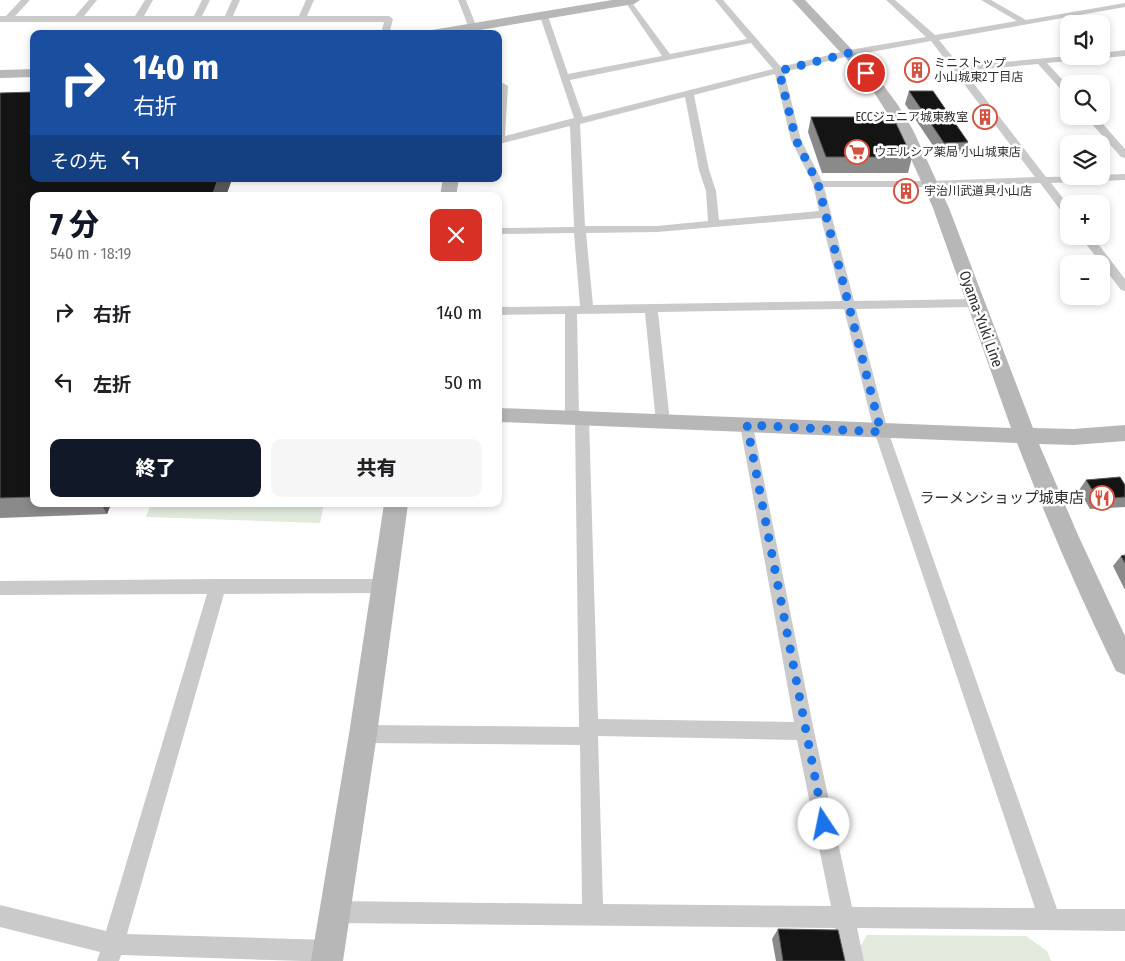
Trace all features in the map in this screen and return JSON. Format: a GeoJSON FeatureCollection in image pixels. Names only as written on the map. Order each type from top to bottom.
{"type":"FeatureCollection","features":[{"type":"Feature","properties":{"kind":"street"},"geometry":{"type":"LineString","coordinates":[[5,18],[26,0]]}},
{"type":"Feature","properties":{"kind":"street"},"geometry":{"type":"LineString","coordinates":[[78,18],[93,0]]}},
{"type":"Feature","properties":{"kind":"street"},"geometry":{"type":"LineString","coordinates":[[138,18],[149,0]]}},
{"type":"Feature","properties":{"kind":"street"},"geometry":{"type":"LineString","coordinates":[[197,19],[206,0]]}},
{"type":"Feature","properties":{"kind":"street"},"geometry":{"type":"LineString","coordinates":[[228,19],[236,0]]}},
{"type":"Feature","properties":{"kind":"street"},"geometry":{"type":"LineString","coordinates":[[302,19],[310,0]]}},
{"type":"Feature","properties":{"kind":"street"},"geometry":{"type":"LineString","coordinates":[[462,0],[474,30]]}},
{"type":"Feature","properties":{"kind":"street"},"geometry":{"type":"LineString","coordinates":[[719,0],[779,71],[796,140],[818,184],[881,432],[1050,920]]}},
{"type":"Feature","properties":{"kind":"street","name":"Oyama-Yuki Line"},"geometry":{"type":"LineString","coordinates":[[798,0],[849,53],[890,104],[917,152],[931,184],[1025,436],[1097,607],[1125,663]]}},
{"type":"Feature","properties":{"kind":"street"},"geometry":{"type":"LineString","coordinates":[[890,0],[934,39],[1060,203]]}},
{"type":"Feature","properties":{"kind":"street"},"geometry":{"type":"LineString","coordinates":[[985,0],[1026,23]]}},
{"type":"Feature","properties":{"kind":"street"},"geometry":{"type":"LineString","coordinates":[[479,30],[544,16],[631,1],[668,58]]}},
{"type":"Feature","properties":{"kind":"street"},"geometry":{"type":"LineString","coordinates":[[502,140],[849,53],[1125,6]]}},
{"type":"Feature","properties":{"kind":"street"},"geometry":{"type":"LineString","coordinates":[[5,18],[302,19],[392,16],[387,30]]}},
{"type":"Feature","properties":{"kind":"street"},"geometry":{"type":"LineString","coordinates":[[544,16],[577,121],[580,231],[587,310]]}},
{"type":"Feature","properties":{"kind":"street"},"geometry":{"type":"LineString","coordinates":[[564,78],[754,40]]}},
{"type":"Feature","properties":{"kind":"street"},"geometry":{"type":"LineString","coordinates":[[1112,55],[1125,53]]}},
{"type":"Feature","properties":{"kind":"street"},"geometry":{"type":"LineString","coordinates":[[1112,55],[1125,66]]}},
{"type":"Feature","properties":{"kind":"street"},"geometry":{"type":"LineString","coordinates":[[957,69],[1060,60]]}},
{"type":"Feature","properties":{"kind":"street"},"geometry":{"type":"LineString","coordinates":[[1041,62],[1060,83]]}},
{"type":"Feature","properties":{"kind":"street"},"geometry":{"type":"LineString","coordinates":[[0,74],[30,73]]}},
{"type":"Feature","properties":{"kind":"street"},"geometry":{"type":"LineString","coordinates":[[502,104],[503,86]]}},
{"type":"Feature","properties":{"kind":"street"},"geometry":{"type":"LineString","coordinates":[[689,93],[704,170],[711,191],[714,224]]}},
{"type":"Feature","properties":{"kind":"street"},"geometry":{"type":"LineString","coordinates":[[1098,125],[1125,155]]}},
{"type":"Feature","properties":{"kind":"street"},"geometry":{"type":"LineString","coordinates":[[818,184],[931,184],[1125,177]]}},
{"type":"Feature","properties":{"kind":"street"},"geometry":{"type":"LineString","coordinates":[[502,231],[658,229],[826,214]]}},
{"type":"Feature","properties":{"kind":"street"},"geometry":{"type":"LineString","coordinates":[[1093,245],[1125,287]]}},
{"type":"Feature","properties":{"kind":"street"},"geometry":{"type":"LineString","coordinates":[[502,311],[975,303]]}},
{"type":"Feature","properties":{"kind":"street"},"geometry":{"type":"LineString","coordinates":[[651,308],[663,422]]}},
{"type":"Feature","properties":{"kind":"street"},"geometry":{"type":"LineString","coordinates":[[571,310],[577,418],[593,914]]}},
{"type":"Feature","properties":{"kind":"street"},"geometry":{"type":"LineString","coordinates":[[502,415],[881,432],[1074,437],[1125,433]]}},
{"type":"Feature","properties":{"kind":"street"},"geometry":{"type":"LineString","coordinates":[[747,425],[805,732],[842,916],[853,961]]}},
{"type":"Feature","properties":{"kind":"street"},"geometry":{"type":"LineString","coordinates":[[0,916],[110,953],[327,956],[363,734],[396,507]]}},
{"type":"Feature","properties":{"kind":"street"},"geometry":{"type":"LineString","coordinates":[[110,953],[218,586]]}},
{"type":"Feature","properties":{"kind":"street"},"geometry":{"type":"LineString","coordinates":[[0,588],[384,586]]}},
{"type":"Feature","properties":{"kind":"street"},"geometry":{"type":"LineString","coordinates":[[363,734],[805,732]]}},
{"type":"Feature","properties":{"kind":"street"},"geometry":{"type":"LineString","coordinates":[[334,912],[1125,920]]}},
{"type":"Feature","properties":{"kind":"shaded area"},"geometry":{"type":"Polygon","coordinates":[[[150,507],[323,507],[320,523],[146,517],[150,507]]]}},
{"type":"Feature","properties":{"kind":"shaded area"},"geometry":{"type":"Polygon","coordinates":[[[867,935],[1026,936],[1047,951],[1051,961],[860,961],[858,950],[867,935]]]}},
{"type":"Feature","properties":{"kind":"building"},"geometry":{"type":"Polygon","coordinates":[[[909,91],[933,91],[968,142],[944,143],[909,91]]]}},
{"type":"Feature","properties":{"kind":"building"},"geometry":{"type":"Polygon","coordinates":[[[30,92],[30,182],[217,182],[213,192],[30,192],[30,497],[0,498],[0,93],[30,92]]]}},
{"type":"Feature","properties":{"kind":"building"},"geometry":{"type":"Polygon","coordinates":[[[811,117],[893,117],[912,157],[826,157],[811,117]]]}},
{"type":"Feature","properties":{"kind":"building"},"geometry":{"type":"Polygon","coordinates":[[[1120,477],[1125,485],[1125,497],[1098,499],[1086,480],[1120,477]]]}},
{"type":"Feature","properties":{"kind":"building"},"geometry":{"type":"Polygon","coordinates":[[[1125,555],[1125,563],[1121,556],[1125,555]]]}},
{"type":"Feature","properties":{"kind":"building"},"geometry":{"type":"Polygon","coordinates":[[[778,929],[838,930],[845,961],[783,961],[778,929]]]}},
{"type":"Feature","properties":{"kind":"place","name":"ミニストップ 小山城東2丁目店"},"geometry":{"type":"Point","coordinates":[917,70]}},
{"type":"Feature","properties":{"kind":"place","name":"ECCジュニア城東教室"},"geometry":{"type":"Point","coordinates":[985,117]}},
{"type":"Feature","properties":{"kind":"place","name":"ウエルシア薬局 小山城東店"},"geometry":{"type":"Point","coordinates":[857,152]}},
{"type":"Feature","properties":{"kind":"place","name":"宇治川武道具小山店"},"geometry":{"type":"Point","coordinates":[906,191]}},
{"type":"Feature","properties":{"kind":"place","name":"ラーメンショップ城東店"},"geometry":{"type":"Point","coordinates":[1102,498]}},
{"type":"Feature","properties":{"kind":"route"},"geometry":{"type":"LineString","coordinates":[[824,824],[747,425],[881,432],[818,184],[796,140],[779,71],[849,53],[866,73]]}}]}
